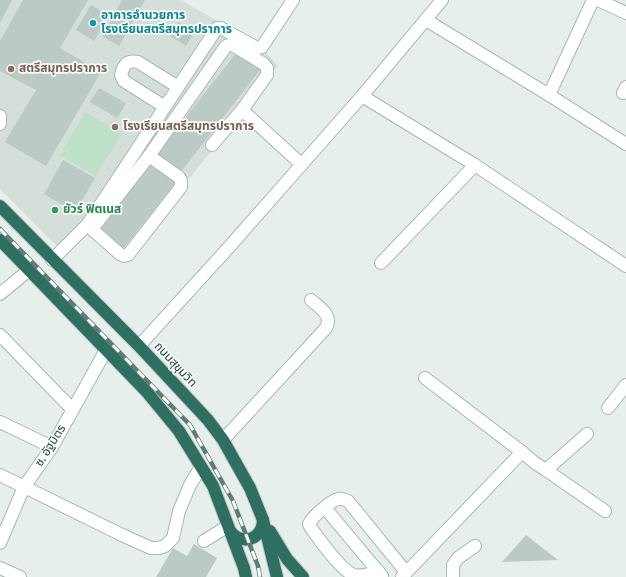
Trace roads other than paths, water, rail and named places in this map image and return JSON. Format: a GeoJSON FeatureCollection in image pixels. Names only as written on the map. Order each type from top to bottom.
{"type":"FeatureCollection","features":[{"type":"Feature","properties":{"kind":"highway","name":"ถนนสุขุมวิท"},"geometry":{"type":"LineString","coordinates":[[0,206],[139,346],[208,420],[223,440],[250,488],[263,520],[278,577]]}},
{"type":"Feature","properties":{"kind":"highway"},"geometry":{"type":"LineString","coordinates":[[0,240],[165,412],[179,431],[213,486],[246,577]]}},
{"type":"Feature","properties":{"kind":"highway"},"geometry":{"type":"LineString","coordinates":[[228,526],[234,536],[245,540],[251,538],[260,531],[263,520]]}},
{"type":"Feature","properties":{"kind":"highway"},"geometry":{"type":"LineString","coordinates":[[263,520],[287,559],[303,577]]}},
{"type":"Feature","properties":{"kind":"street"},"geometry":{"type":"LineString","coordinates":[[90,227],[165,107],[217,28],[221,28],[257,48],[262,46],[293,0]]}},
{"type":"Feature","properties":{"kind":"street"},"geometry":{"type":"LineString","coordinates":[[139,346],[362,96],[442,0]]}},
{"type":"Feature","properties":{"kind":"street"},"geometry":{"type":"LineString","coordinates":[[549,95],[593,0]]}},
{"type":"Feature","properties":{"kind":"street"},"geometry":{"type":"LineString","coordinates":[[598,0],[615,4],[626,13]]}},
{"type":"Feature","properties":{"kind":"street"},"geometry":{"type":"LineString","coordinates":[[426,20],[626,144]]}},
{"type":"Feature","properties":{"kind":"street"},"geometry":{"type":"LineString","coordinates":[[52,260],[90,227],[149,156],[228,44],[238,48],[264,64],[267,68],[267,75],[242,110],[212,146]]}},
{"type":"Feature","properties":{"kind":"street"},"geometry":{"type":"LineString","coordinates":[[165,107],[124,81],[121,75],[122,68],[126,63],[131,61],[138,62],[178,87]]}},
{"type":"Feature","properties":{"kind":"street"},"geometry":{"type":"LineString","coordinates":[[362,96],[475,165],[626,266]]}},
{"type":"Feature","properties":{"kind":"street"},"geometry":{"type":"LineString","coordinates":[[242,110],[301,164]]}},
{"type":"Feature","properties":{"kind":"street"},"geometry":{"type":"LineString","coordinates":[[0,116],[0,124]]}},
{"type":"Feature","properties":{"kind":"street"},"geometry":{"type":"LineString","coordinates":[[90,227],[120,254],[124,256],[128,255],[181,187],[182,181],[179,177],[149,156]]}},
{"type":"Feature","properties":{"kind":"street"},"geometry":{"type":"LineString","coordinates":[[381,263],[475,165]]}},
{"type":"Feature","properties":{"kind":"street"},"geometry":{"type":"LineString","coordinates":[[0,294],[29,270]]}},
{"type":"Feature","properties":{"kind":"street"},"geometry":{"type":"LineString","coordinates":[[223,440],[326,328],[329,322],[328,316],[311,300]]}},
{"type":"Feature","properties":{"kind":"street"},"geometry":{"type":"LineString","coordinates":[[0,335],[72,409]]}},
{"type":"Feature","properties":{"kind":"street","name":"ซ. อัฐมิตร"},"geometry":{"type":"LineString","coordinates":[[0,544],[24,487],[52,447],[106,350]]}},
{"type":"Feature","properties":{"kind":"street"},"geometry":{"type":"LineString","coordinates":[[425,378],[535,463],[605,511]]}},
{"type":"Feature","properties":{"kind":"street"},"geometry":{"type":"LineString","coordinates":[[608,408],[626,385]]}},
{"type":"Feature","properties":{"kind":"street"},"geometry":{"type":"LineString","coordinates":[[0,422],[52,447]]}},
{"type":"Feature","properties":{"kind":"street"},"geometry":{"type":"LineString","coordinates":[[546,470],[587,434]]}},
{"type":"Feature","properties":{"kind":"street"},"geometry":{"type":"LineString","coordinates":[[380,574],[364,576],[354,575],[345,570],[311,528],[309,524],[311,519],[340,498],[344,498],[348,501],[404,575],[522,452]]}},
{"type":"Feature","properties":{"kind":"street"},"geometry":{"type":"LineString","coordinates":[[0,475],[122,535],[151,548],[159,548],[166,546],[173,538],[179,511],[190,485],[201,466]]}},
{"type":"Feature","properties":{"kind":"street"},"geometry":{"type":"LineString","coordinates":[[325,508],[380,574]]}},
{"type":"Feature","properties":{"kind":"street"},"geometry":{"type":"LineString","coordinates":[[204,541],[228,526]]}},
{"type":"Feature","properties":{"kind":"street"},"geometry":{"type":"LineString","coordinates":[[453,577],[453,565],[458,558],[475,546]]}},
{"type":"Feature","properties":{"kind":"street"},"geometry":{"type":"LineString","coordinates":[[0,568],[20,577]]}},
{"type":"Feature","properties":{"kind":"railway"},"geometry":{"type":"LineString","coordinates":[[0,229],[190,425],[233,501],[258,566],[260,577]]}},
{"type":"Feature","properties":{"kind":"place","name":"อาคารอำนวยการ โรงเรียนสตรีสมุทรปราการ"},"geometry":{"type":"Point","coordinates":[93,23]}},
{"type":"Feature","properties":{"kind":"place","name":"สตรีสมุทรปราการ"},"geometry":{"type":"Point","coordinates":[11,69]}},
{"type":"Feature","properties":{"kind":"place","name":"โรงเรียนสตรีสมุทรปราการ"},"geometry":{"type":"Point","coordinates":[115,127]}},
{"type":"Feature","properties":{"kind":"place","name":"ยัวร์ ฟิตเนส"},"geometry":{"type":"Point","coordinates":[55,210]}}]}
